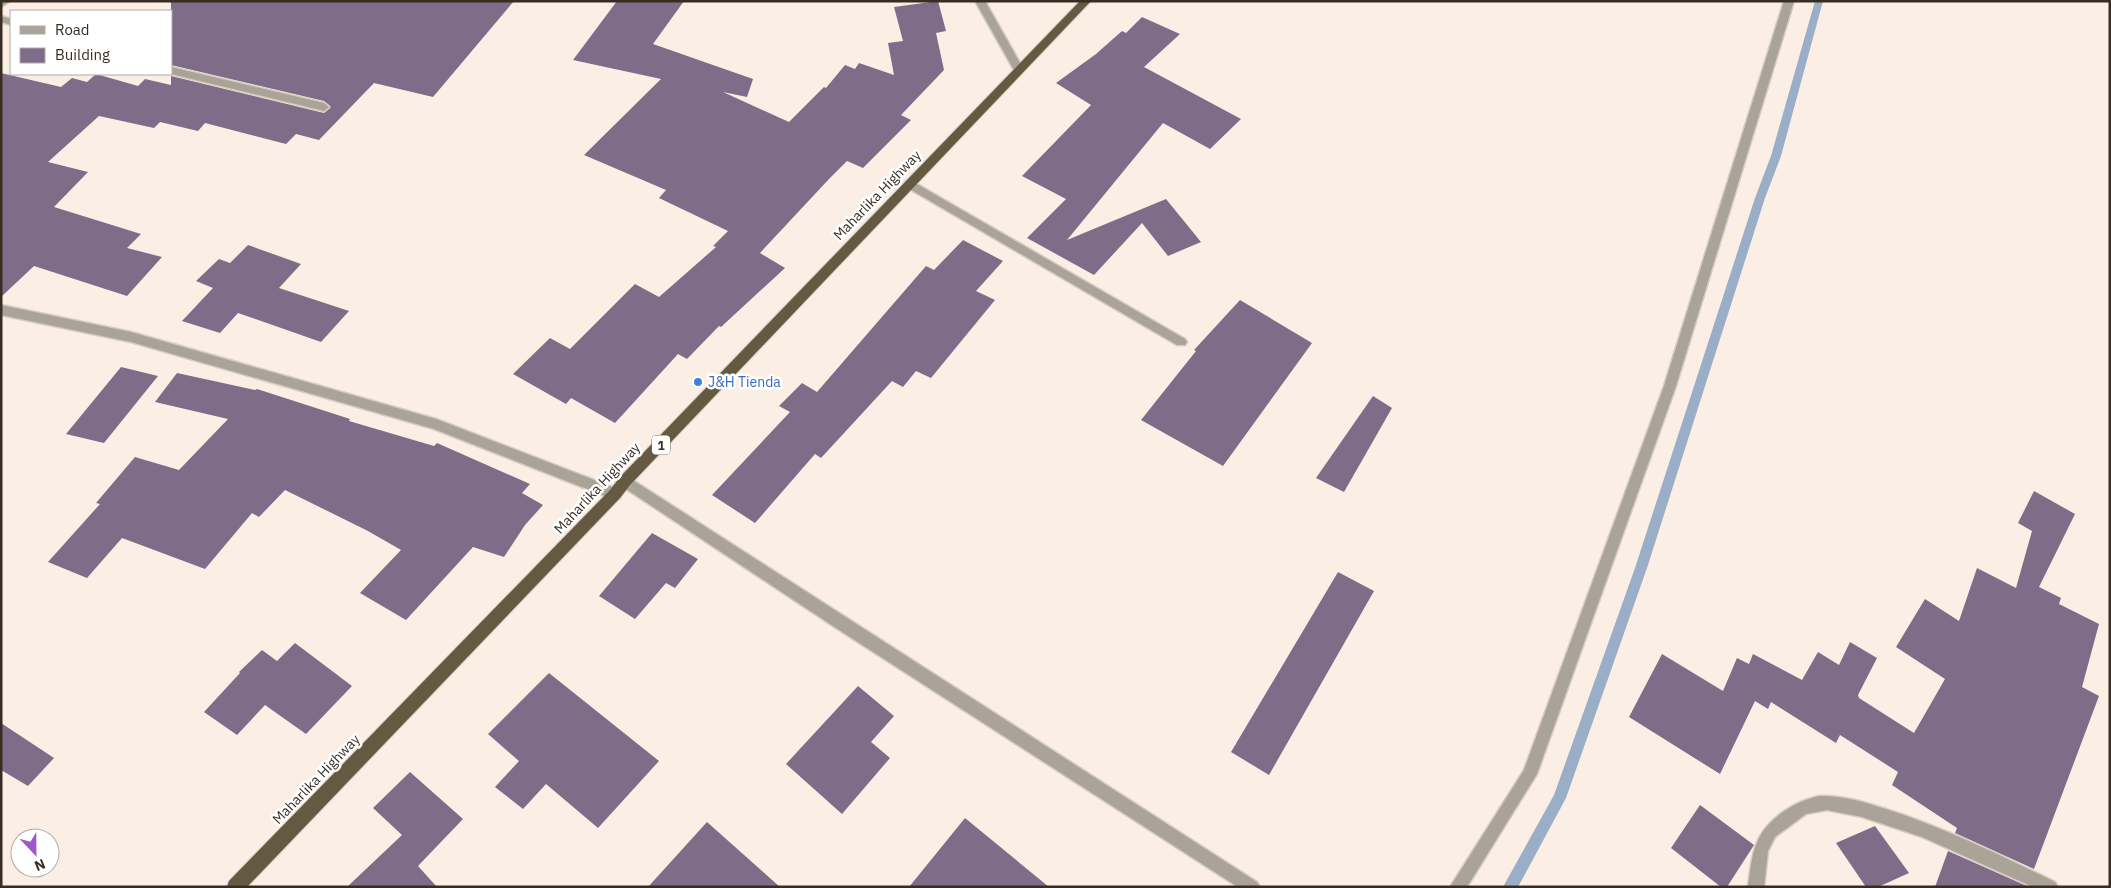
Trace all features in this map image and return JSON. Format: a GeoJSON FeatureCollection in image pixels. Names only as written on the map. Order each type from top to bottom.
{"type":"FeatureCollection","features":[{"type":"Feature","properties":{"kind":"highway","name":"Maharlika Highway"},"geometry":{"type":"LineString","coordinates":[[235,887],[615,494],[1086,1]]}},
{"type":"Feature","properties":{"kind":"street"},"geometry":{"type":"LineString","coordinates":[[1,4],[4,1]]}},
{"type":"Feature","properties":{"kind":"street"},"geometry":{"type":"LineString","coordinates":[[980,1],[1019,70]]}},
{"type":"Feature","properties":{"kind":"street"},"geometry":{"type":"LineString","coordinates":[[1458,887],[1530,774],[1670,386],[1789,1]]}},
{"type":"Feature","properties":{"kind":"street"},"geometry":{"type":"LineString","coordinates":[[172,70],[324,106]]}},
{"type":"Feature","properties":{"kind":"street"},"geometry":{"type":"LineString","coordinates":[[910,184],[1181,342]]}},
{"type":"Feature","properties":{"kind":"street"},"geometry":{"type":"LineString","coordinates":[[1,310],[131,337],[436,424],[615,494]]}},
{"type":"Feature","properties":{"kind":"street"},"geometry":{"type":"LineString","coordinates":[[625,482],[840,623],[1252,887]]}},
{"type":"Feature","properties":{"kind":"street"},"geometry":{"type":"LineString","coordinates":[[1756,887],[1759,857],[1769,833],[1787,818],[1811,804],[1845,804],[1910,824],[1955,842],[2050,887]]}},
{"type":"Feature","properties":{"kind":"building"},"geometry":{"type":"Polygon","coordinates":[[[171,1],[514,1],[433,97],[374,83],[319,140],[296,134],[286,144],[205,123],[198,131],[160,122],[154,128],[99,116],[48,162],[88,172],[54,207],[141,234],[127,248],[162,257],[127,296],[34,266],[1,297],[1,73],[61,87],[72,78],[87,82],[95,75],[138,86],[145,79],[171,85],[171,76],[324,113],[330,108],[324,101],[172,65],[171,1]]]}},
{"type":"Feature","properties":{"kind":"building"},"geometry":{"type":"Polygon","coordinates":[[[617,1],[684,1],[653,44],[753,79],[747,97],[723,92],[789,122],[824,87],[826,88],[845,65],[855,69],[859,63],[894,75],[888,43],[903,41],[894,7],[938,1],[946,31],[936,33],[944,70],[901,115],[911,120],[863,168],[847,161],[829,179],[760,253],[785,268],[721,327],[719,326],[687,359],[678,354],[615,423],[571,398],[566,404],[513,374],[550,338],[570,349],[635,284],[659,297],[716,247],[713,246],[728,231],[659,198],[666,190],[584,155],[661,79],[573,60],[617,1]]]}},
{"type":"Feature","properties":{"kind":"building"},"geometry":{"type":"Polygon","coordinates":[[[1142,17],[1180,34],[1144,67],[1241,119],[1210,149],[1163,123],[1067,240],[1166,199],[1201,242],[1168,256],[1142,223],[1094,275],[1027,238],[1066,199],[1022,176],[1091,105],[1056,83],[1096,54],[1122,31],[1126,33],[1142,17]]]}},
{"type":"Feature","properties":{"kind":"building"},"geometry":{"type":"Polygon","coordinates":[[[963,240],[1003,261],[976,291],[995,300],[931,378],[916,371],[903,387],[892,381],[821,458],[815,454],[755,523],[712,495],[790,412],[779,406],[802,383],[817,392],[926,266],[934,270],[963,240]]]}},
{"type":"Feature","properties":{"kind":"building"},"geometry":{"type":"Polygon","coordinates":[[[248,245],[301,264],[279,288],[349,311],[321,342],[238,313],[220,333],[182,321],[213,288],[196,281],[219,259],[230,263],[248,245]]]}},
{"type":"Feature","properties":{"kind":"building"},"geometry":{"type":"Polygon","coordinates":[[[1240,300],[1312,343],[1223,466],[1141,420],[1196,351],[1194,350],[1240,300]]]}},
{"type":"Feature","properties":{"kind":"building"},"geometry":{"type":"Polygon","coordinates":[[[121,367],[158,376],[104,443],[66,434],[121,367]]]}},
{"type":"Feature","properties":{"kind":"building"},"geometry":{"type":"Polygon","coordinates":[[[177,373],[257,389],[350,419],[349,421],[434,446],[437,443],[530,484],[522,493],[543,505],[525,525],[504,557],[473,547],[406,620],[360,593],[401,550],[368,531],[285,490],[259,517],[252,513],[205,569],[122,538],[87,578],[48,562],[100,504],[96,503],[135,457],[179,470],[228,419],[155,402],[177,373]]]}},
{"type":"Feature","properties":{"kind":"building"},"geometry":{"type":"Polygon","coordinates":[[[1373,396],[1392,408],[1344,492],[1316,478],[1373,396]]]}},
{"type":"Feature","properties":{"kind":"building"},"geometry":{"type":"Polygon","coordinates":[[[2034,491],[2075,514],[2039,587],[2061,598],[2059,604],[2099,624],[2082,687],[2099,696],[2034,869],[1955,833],[1957,828],[1892,785],[1898,772],[1840,735],[1836,743],[1771,702],[1768,709],[1755,701],[1720,774],[1629,717],[1662,654],[1723,691],[1737,658],[1749,664],[1753,654],[1802,680],[1818,652],[1839,665],[1850,642],[1877,658],[1858,695],[1859,698],[1914,733],[1945,679],[1896,647],[1925,599],[1959,621],[1977,568],[2016,588],[2032,531],[2018,523],[2034,491]]]}},
{"type":"Feature","properties":{"kind":"building"},"geometry":{"type":"Polygon","coordinates":[[[652,533],[698,559],[675,588],[666,583],[635,619],[599,596],[652,533]]]}},
{"type":"Feature","properties":{"kind":"building"},"geometry":{"type":"Polygon","coordinates":[[[1338,572],[1374,591],[1269,775],[1231,752],[1338,572]]]}},
{"type":"Feature","properties":{"kind":"building"},"geometry":{"type":"Polygon","coordinates":[[[295,643],[352,686],[306,734],[265,705],[237,735],[204,712],[239,672],[262,650],[277,661],[295,643]]]}},
{"type":"Feature","properties":{"kind":"building"},"geometry":{"type":"Polygon","coordinates":[[[549,673],[659,761],[598,828],[546,784],[523,809],[495,787],[519,761],[488,734],[549,673]]]}},
{"type":"Feature","properties":{"kind":"building"},"geometry":{"type":"Polygon","coordinates":[[[858,686],[894,716],[871,742],[890,758],[842,814],[786,764],[858,686]]]}},
{"type":"Feature","properties":{"kind":"building"},"geometry":{"type":"Polygon","coordinates":[[[1,723],[54,758],[28,786],[1,770],[1,723]]]}},
{"type":"Feature","properties":{"kind":"building"},"geometry":{"type":"Polygon","coordinates":[[[410,772],[463,819],[418,866],[437,887],[347,887],[402,835],[373,808],[410,772]]]}},
{"type":"Feature","properties":{"kind":"building"},"geometry":{"type":"Polygon","coordinates":[[[1700,805],[1754,845],[1727,887],[1721,887],[1671,848],[1700,805]]]}},
{"type":"Feature","properties":{"kind":"building"},"geometry":{"type":"Polygon","coordinates":[[[965,818],[1049,887],[909,887],[965,818]]]}},
{"type":"Feature","properties":{"kind":"building"},"geometry":{"type":"Polygon","coordinates":[[[707,822],[780,887],[648,887],[707,822]]]}},
{"type":"Feature","properties":{"kind":"building"},"geometry":{"type":"Polygon","coordinates":[[[1875,826],[1909,873],[1878,887],[1866,887],[1836,843],[1875,826]]]}},
{"type":"Feature","properties":{"kind":"building"},"geometry":{"type":"Polygon","coordinates":[[[1948,851],[2027,886],[2027,887],[1935,887],[1948,851]]]}},
{"type":"Feature","properties":{"kind":"waterway"},"geometry":{"type":"LineString","coordinates":[[1510,887],[1559,798],[1641,568],[1760,198],[1776,156],[1819,1]]}},
{"type":"Feature","properties":{"kind":"place","name":"J&H Tienda"},"geometry":{"type":"Point","coordinates":[698,382]}}]}
